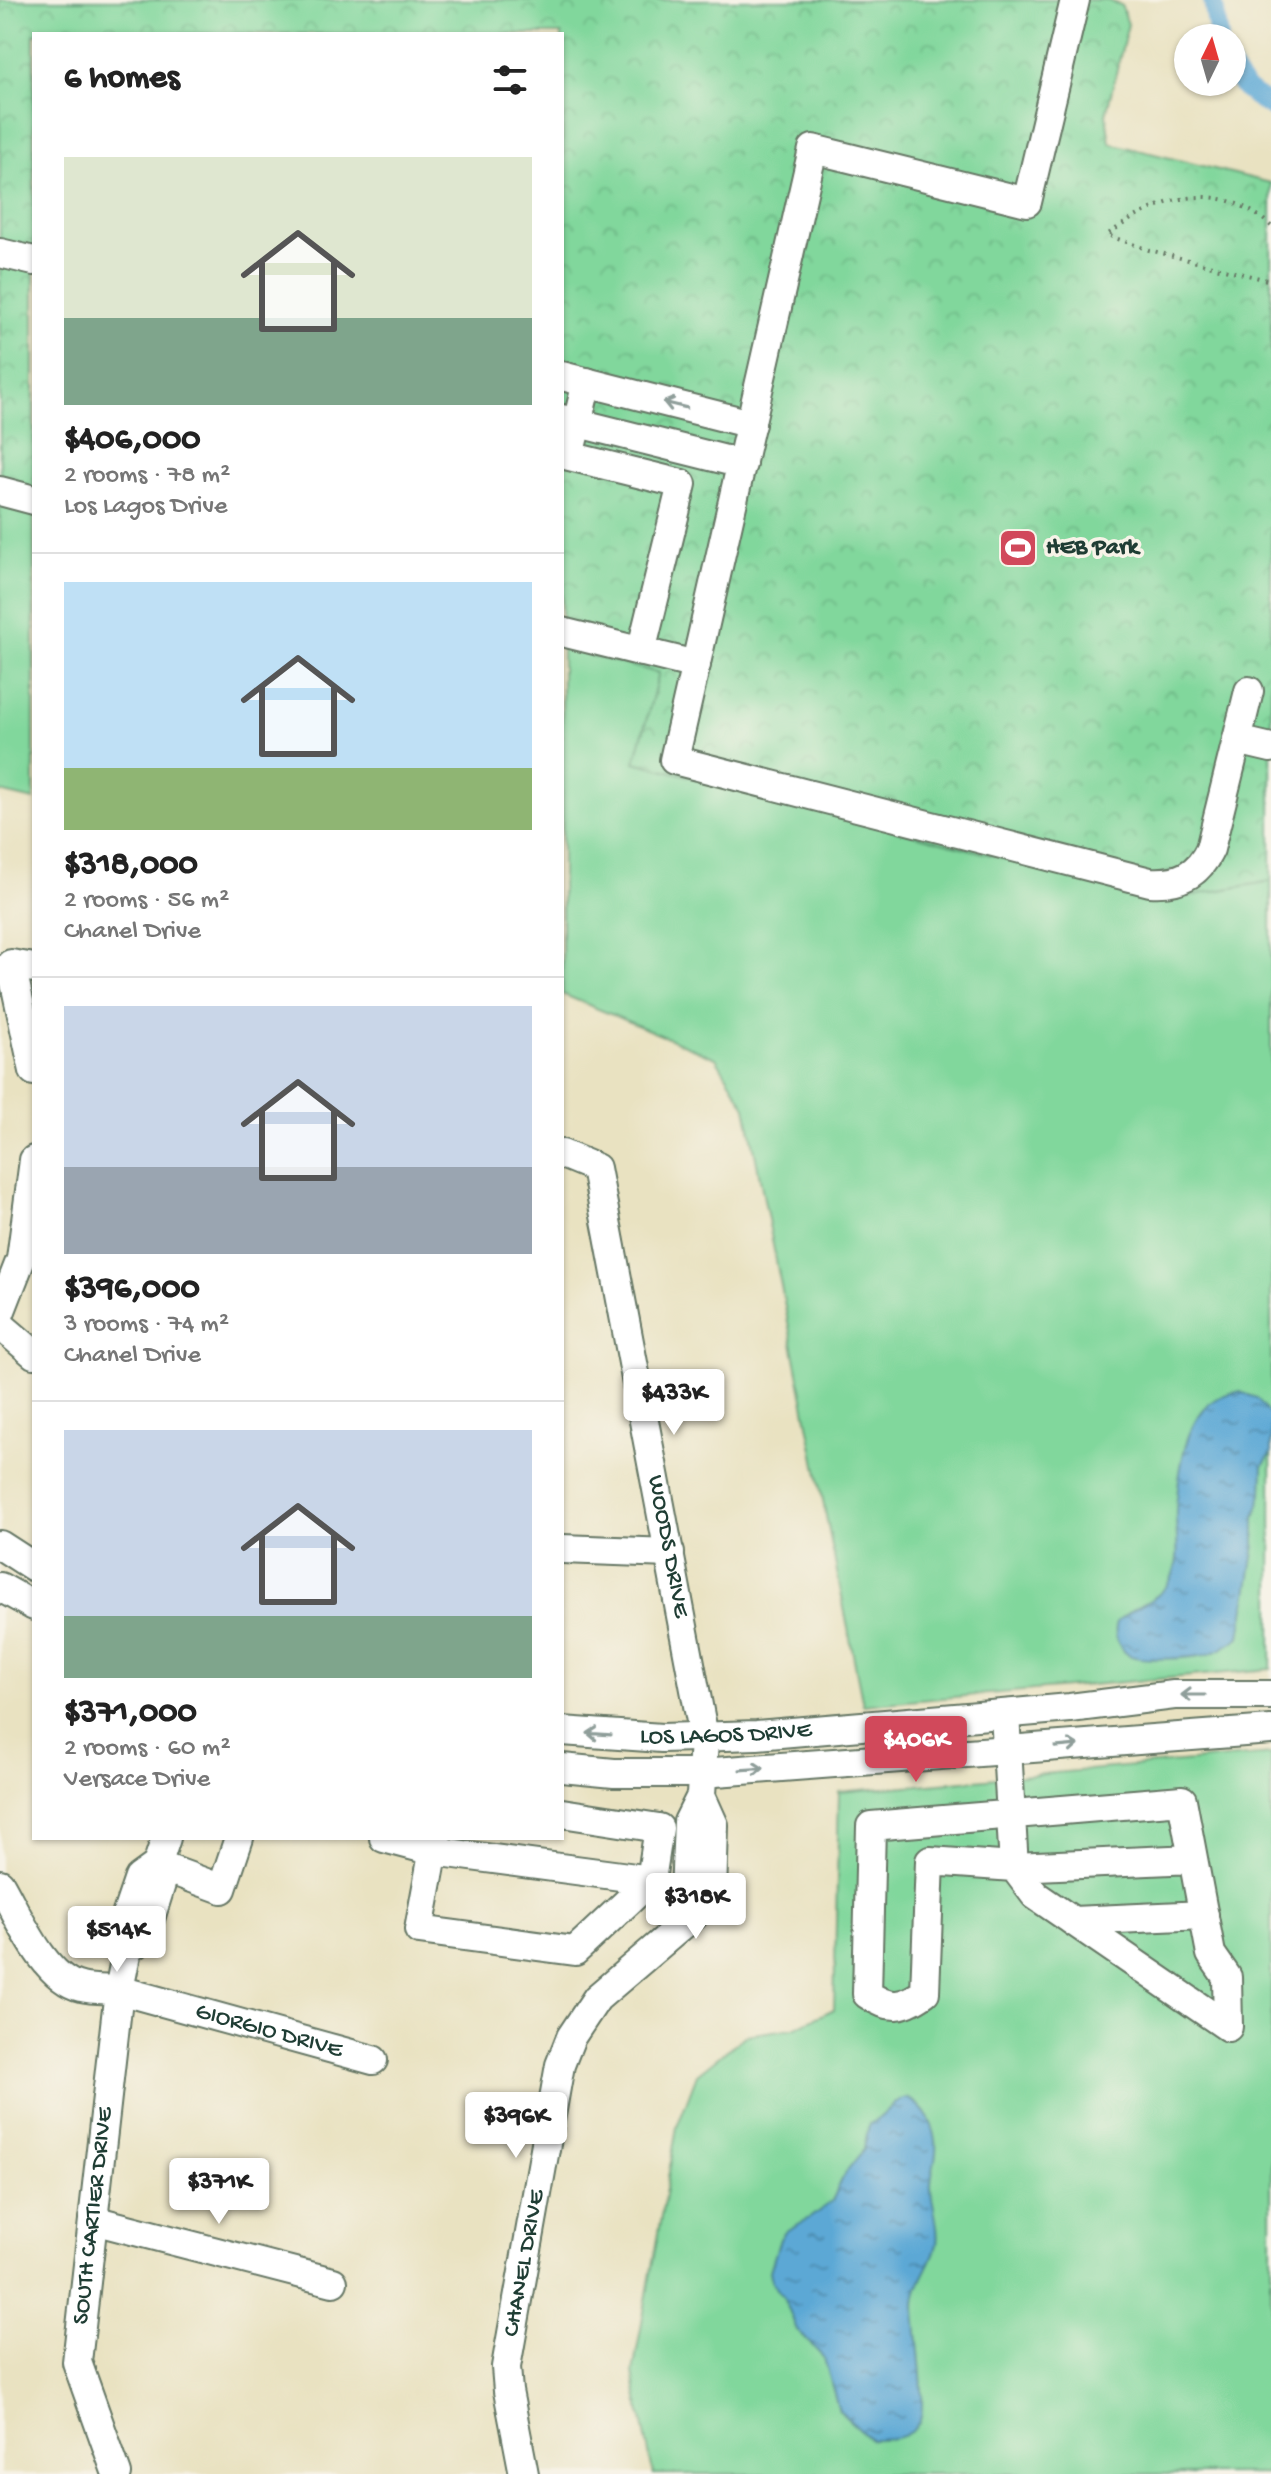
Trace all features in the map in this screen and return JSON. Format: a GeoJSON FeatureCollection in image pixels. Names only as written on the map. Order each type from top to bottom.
{"type":"FeatureCollection","features":[{"type":"Feature","properties":{"kind":"street"},"geometry":{"type":"LineString","coordinates":[[1075,0],[1027,202],[813,149],[674,760],[1150,882],[1186,878],[1197,870],[1210,849],[1249,691]]}},
{"type":"Feature","properties":{"kind":"street"},"geometry":{"type":"LineString","coordinates":[[0,253],[32,261]]}},
{"type":"Feature","properties":{"kind":"street"},"geometry":{"type":"LineString","coordinates":[[641,652],[682,484],[569,456],[569,420],[575,379],[751,424]]}},
{"type":"Feature","properties":{"kind":"street"},"geometry":{"type":"LineString","coordinates":[[569,420],[742,464]]}},
{"type":"Feature","properties":{"kind":"street"},"geometry":{"type":"LineString","coordinates":[[0,491],[32,499]]}},
{"type":"Feature","properties":{"kind":"street"},"geometry":{"type":"LineString","coordinates":[[564,633],[696,665]]}},
{"type":"Feature","properties":{"kind":"street"},"geometry":{"type":"LineString","coordinates":[[1237,740],[1271,748]]}},
{"type":"Feature","properties":{"kind":"street"},"geometry":{"type":"LineString","coordinates":[[32,968],[11,964],[32,1062]]}},
{"type":"Feature","properties":{"kind":"street","name":"WOODS DRIVE"},"geometry":{"type":"LineString","coordinates":[[564,1155],[596,1168],[704,1737],[702,1784],[688,1822],[685,1893],[693,1916]]}},
{"type":"Feature","properties":{"kind":"street"},"geometry":{"type":"LineString","coordinates":[[0,1313],[21,1259],[32,1175]]}},
{"type":"Feature","properties":{"kind":"street"},"geometry":{"type":"LineString","coordinates":[[0,1325],[32,1352]]}},
{"type":"Feature","properties":{"kind":"street"},"geometry":{"type":"LineString","coordinates":[[0,1545],[32,1566]]}},
{"type":"Feature","properties":{"kind":"street"},"geometry":{"type":"LineString","coordinates":[[564,1549],[670,1553]]}},
{"type":"Feature","properties":{"kind":"street"},"geometry":{"type":"LineString","coordinates":[[0,1587],[32,1605]]}},
{"type":"Feature","properties":{"kind":"street","name":"LOS LAGOS DRIVE"},"geometry":{"type":"LineString","coordinates":[[564,1731],[662,1738],[757,1735],[1005,1714],[1174,1695],[1271,1695]]}},
{"type":"Feature","properties":{"kind":"street"},"geometry":{"type":"LineString","coordinates":[[1005,1714],[1008,1751],[1011,1814],[1014,1867],[1035,1895],[1228,2027],[1227,1977],[1211,1954],[1182,1800],[1011,1814],[871,1826],[867,1994],[880,2003],[908,2005],[925,1992],[930,1861],[1014,1867],[1193,1859]]}},
{"type":"Feature","properties":{"kind":"street","name":"LOS LAGOS DRIVE"},"geometry":{"type":"LineString","coordinates":[[564,1768],[702,1784],[1008,1751],[1271,1730]]}},
{"type":"Feature","properties":{"kind":"street"},"geometry":{"type":"LineString","coordinates":[[435,1844],[419,1930],[575,1951],[651,1880],[659,1828],[564,1813]]}},
{"type":"Feature","properties":{"kind":"street","name":"SOUTH CARTIER DRIVE"},"geometry":{"type":"LineString","coordinates":[[117,2474],[77,2362],[119,1990],[127,1950],[121,1931],[141,1908],[139,1878],[157,1865],[165,1840]]}},
{"type":"Feature","properties":{"kind":"street"},"geometry":{"type":"LineString","coordinates":[[157,1865],[222,1889],[238,1840]]}},
{"type":"Feature","properties":{"kind":"street"},"geometry":{"type":"LineString","coordinates":[[401,1840],[651,1880]]}},
{"type":"Feature","properties":{"kind":"street","name":"GIORGIO DRIVE"},"geometry":{"type":"LineString","coordinates":[[0,1884],[40,1954],[60,1978],[80,1987],[119,1990],[373,2060]]}},
{"type":"Feature","properties":{"kind":"street"},"geometry":{"type":"LineString","coordinates":[[1073,1921],[1204,1915]]}},
{"type":"Feature","properties":{"kind":"street","name":"CHANEL DRIVE"},"geometry":{"type":"LineString","coordinates":[[524,2474],[506,2367],[560,2065],[571,2037],[597,1998],[693,1916]]}},
{"type":"Feature","properties":{"kind":"street"},"geometry":{"type":"LineString","coordinates":[[93,2220],[333,2282]]}},
{"type":"Feature","properties":{"kind":"path"},"geometry":{"type":"LineString","coordinates":[[1271,226],[1232,201],[1195,195],[1164,203],[1137,215],[1107,235],[1149,250],[1271,281]]}},
{"type":"Feature","properties":{"kind":"green space","name":"HEB Park"},"geometry":{"type":"Polygon","coordinates":[[[0,0],[1106,0],[1121,5],[1128,24],[1106,114],[1110,143],[1271,183],[1271,881],[1165,900],[635,762],[659,673],[564,649],[564,32],[32,32],[32,510],[0,502],[0,0]]]}},
{"type":"Feature","properties":{"kind":"green space"},"geometry":{"type":"Polygon","coordinates":[[[0,502],[32,510],[32,800],[0,792],[0,502]]]}},
{"type":"Feature","properties":{"kind":"green space"},"geometry":{"type":"Polygon","coordinates":[[[564,649],[659,673],[636,762],[1165,900],[1271,881],[1271,1669],[863,1705],[746,1107],[716,1058],[564,995],[564,649]]]}},
{"type":"Feature","properties":{"kind":"green space"},"geometry":{"type":"Polygon","coordinates":[[[1271,1754],[1271,2474],[653,2474],[633,2373],[677,2127],[697,2074],[746,2035],[794,2028],[834,2009],[839,1792],[1271,1754]]]}},
{"type":"Feature","properties":{"kind":"water"},"geometry":{"type":"Polygon","coordinates":[[[1240,1392],[1257,1398],[1271,1417],[1271,1453],[1263,1466],[1262,1494],[1255,1517],[1255,1545],[1240,1637],[1205,1655],[1157,1659],[1129,1655],[1117,1641],[1117,1622],[1161,1593],[1175,1570],[1177,1493],[1189,1436],[1208,1405],[1222,1396],[1240,1392]]]}},
{"type":"Feature","properties":{"kind":"water"},"geometry":{"type":"Polygon","coordinates":[[[907,2098],[925,2114],[933,2128],[936,2145],[931,2185],[937,2244],[918,2290],[915,2306],[922,2384],[921,2413],[915,2428],[905,2435],[871,2440],[839,2411],[824,2358],[797,2330],[784,2298],[772,2282],[770,2271],[780,2239],[786,2231],[832,2201],[845,2173],[864,2149],[869,2124],[907,2098]]]}},
{"type":"Feature","properties":{"kind":"waterway"},"geometry":{"type":"LineString","coordinates":[[1213,0],[1217,24]]}},
{"type":"Feature","properties":{"kind":"waterway"},"geometry":{"type":"LineString","coordinates":[[1246,89],[1271,107]]}},
{"type":"Feature","properties":{"kind":"place","name":"HEB Park"},"geometry":{"type":"Point","coordinates":[1018,548]}}]}
